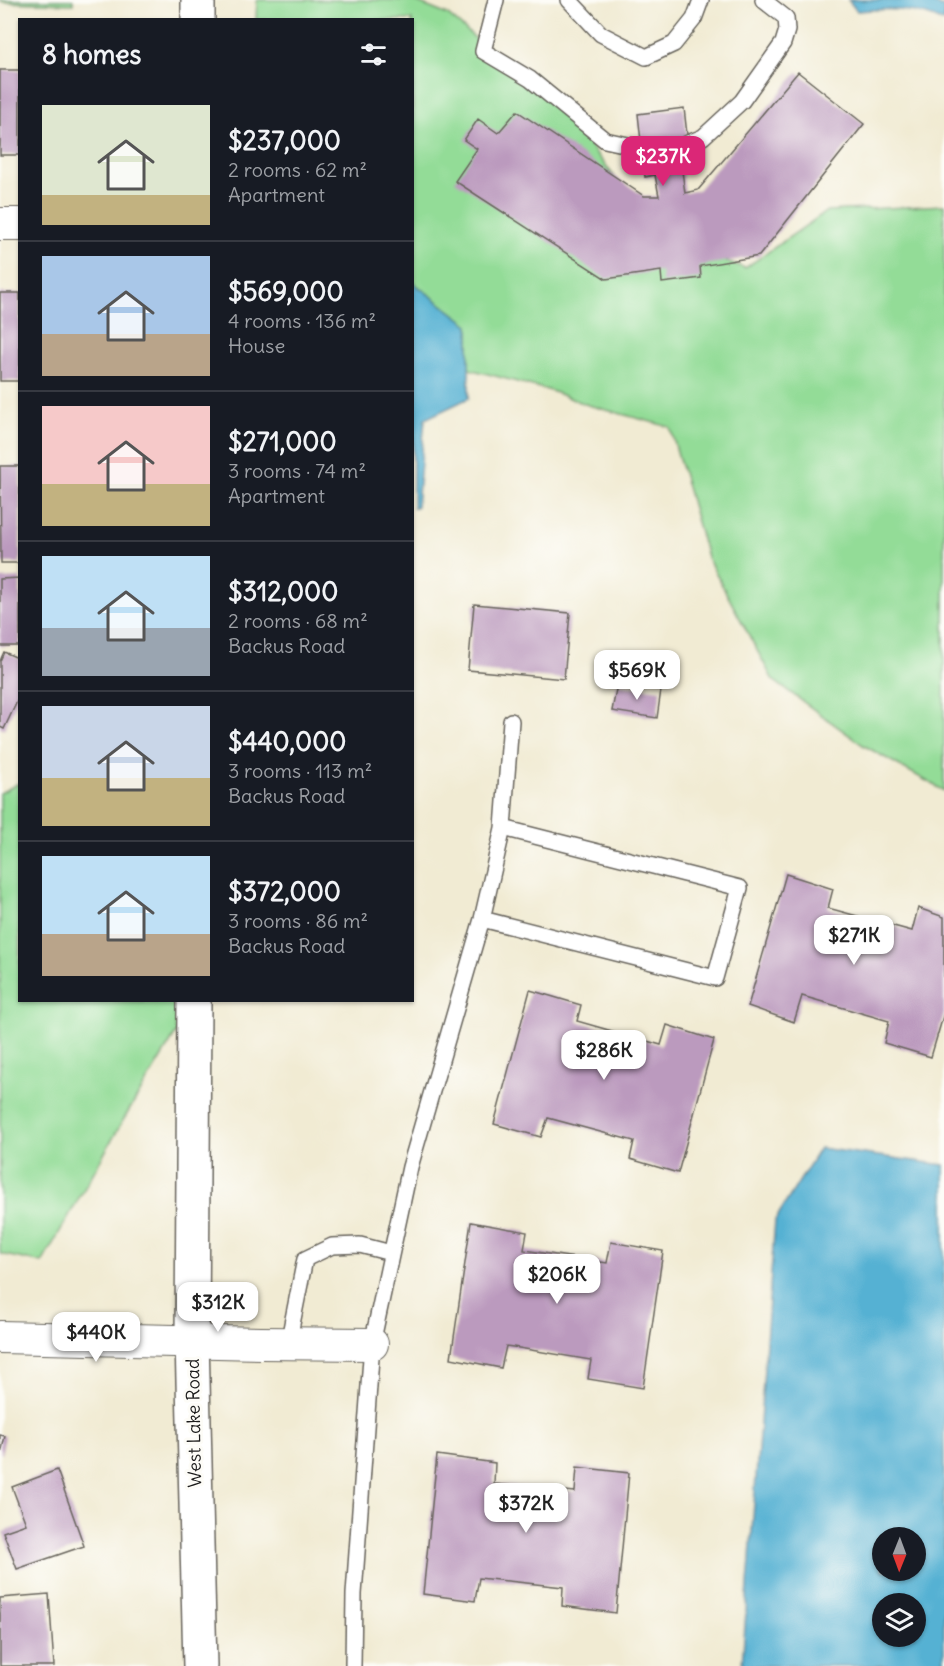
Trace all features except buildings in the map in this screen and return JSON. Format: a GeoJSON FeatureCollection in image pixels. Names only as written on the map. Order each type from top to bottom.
{"type":"FeatureCollection","features":[{"type":"Feature","properties":{"kind":"street"},"geometry":{"type":"LineString","coordinates":[[198,0],[198,18]]}},
{"type":"Feature","properties":{"kind":"street"},"geometry":{"type":"LineString","coordinates":[[0,224],[18,224]]}},
{"type":"Feature","properties":{"kind":"street","name":"West Lake Road"},"geometry":{"type":"LineString","coordinates":[[194,1002],[192,1340],[200,1666]]}},
{"type":"Feature","properties":{"kind":"street"},"geometry":{"type":"LineString","coordinates":[[0,1336],[288,1344],[372,1344]]}},
{"type":"Feature","properties":{"kind":"lane"},"geometry":{"type":"LineString","coordinates":[[496,0],[483,51],[530,80],[605,140],[642,148]]}},
{"type":"Feature","properties":{"kind":"lane"},"geometry":{"type":"LineString","coordinates":[[569,0],[601,34],[646,57],[674,44],[694,19],[701,0]]}},
{"type":"Feature","properties":{"kind":"lane"},"geometry":{"type":"LineString","coordinates":[[688,143],[703,137],[742,101],[783,43],[787,30],[786,18],[763,0]]}},
{"type":"Feature","properties":{"kind":"lane"},"geometry":{"type":"LineString","coordinates":[[353,1666],[354,1594],[372,1344],[410,1167],[482,919],[503,828],[511,720]]}},
{"type":"Feature","properties":{"kind":"lane"},"geometry":{"type":"LineString","coordinates":[[482,919],[715,978],[740,888],[503,828]]}},
{"type":"Feature","properties":{"kind":"lane"},"geometry":{"type":"LineString","coordinates":[[288,1344],[305,1259],[332,1246],[360,1245],[392,1253]]}},
{"type":"Feature","properties":{"kind":"green space"},"geometry":{"type":"Polygon","coordinates":[[[0,0],[73,0],[73,4],[0,2],[0,0]]]}},
{"type":"Feature","properties":{"kind":"green space"},"geometry":{"type":"Polygon","coordinates":[[[257,0],[411,0],[448,15],[567,116],[663,239],[745,268],[827,211],[944,205],[944,791],[863,745],[773,680],[707,557],[670,427],[469,369],[469,325],[414,283],[414,18],[256,18],[257,0]]]}},
{"type":"Feature","properties":{"kind":"green space"},"geometry":{"type":"Polygon","coordinates":[[[18,784],[18,1002],[179,1002],[178,1030],[42,1263],[0,1254],[0,793],[18,784]]]}},
{"type":"Feature","properties":{"kind":"water"},"geometry":{"type":"Polygon","coordinates":[[[848,0],[923,0],[944,7],[944,22],[923,14],[901,10],[857,11],[848,0]]]}},
{"type":"Feature","properties":{"kind":"water"},"geometry":{"type":"Polygon","coordinates":[[[414,284],[469,325],[469,398],[425,419],[417,506],[414,508],[414,284]]]}},
{"type":"Feature","properties":{"kind":"water"},"geometry":{"type":"Polygon","coordinates":[[[820,1148],[944,1165],[944,1666],[742,1666],[775,1220],[820,1148]]]}}]}
